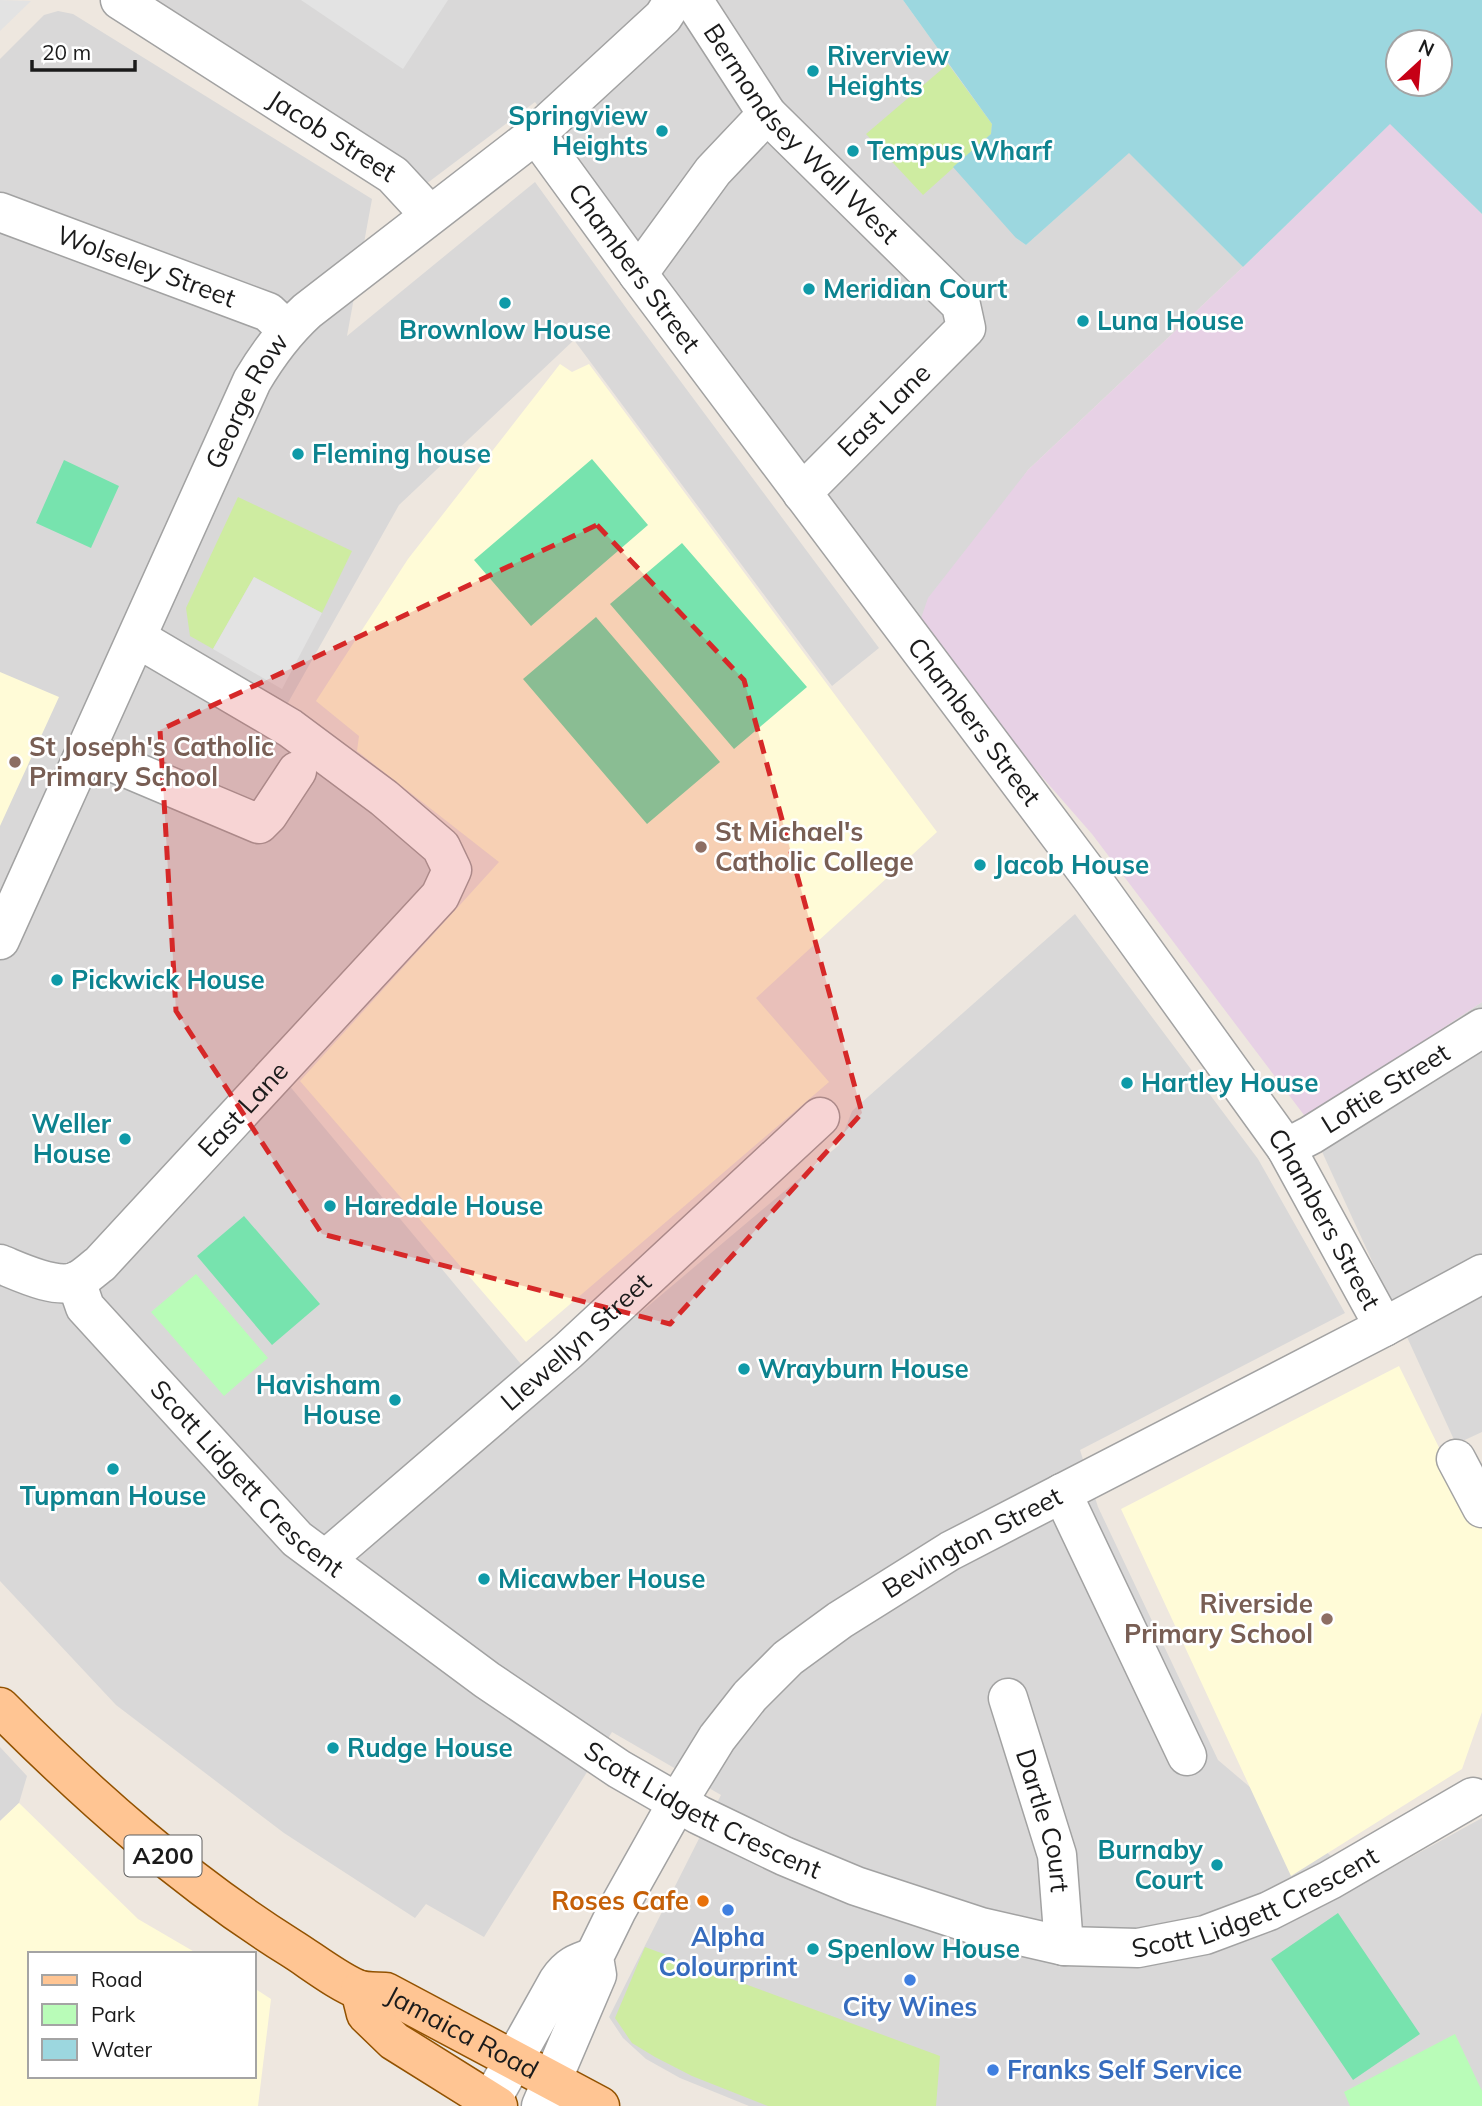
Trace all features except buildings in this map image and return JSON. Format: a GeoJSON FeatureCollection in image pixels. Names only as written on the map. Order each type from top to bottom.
{"type":"FeatureCollection","features":[{"type":"Feature","properties":{"kind":"main road","name":"Jamaica Road"},"geometry":{"type":"LineString","coordinates":[[0,1707],[86,1789],[180,1870],[265,1932],[360,1990],[386,1992],[514,2061],[546,2093],[600,2106]]}},
{"type":"Feature","properties":{"kind":"main road","name":"Jamaica Road"},"geometry":{"type":"LineString","coordinates":[[360,1990],[366,2014],[394,2041],[492,2105]]}},
{"type":"Feature","properties":{"kind":"street","name":"Jacob Street"},"geometry":{"type":"LineString","coordinates":[[120,0],[393,176],[430,215]]}},
{"type":"Feature","properties":{"kind":"street","name":"George Row"},"geometry":{"type":"LineString","coordinates":[[0,940],[252,382],[268,354],[307,311],[536,134],[663,17],[674,0]]}},
{"type":"Feature","properties":{"kind":"street","name":"Bermondsey Wall West"},"geometry":{"type":"LineString","coordinates":[[693,0],[767,114],[961,305],[966,328]]}},
{"type":"Feature","properties":{"kind":"street"},"geometry":{"type":"LineString","coordinates":[[638,274],[713,171],[767,114]]}},
{"type":"Feature","properties":{"kind":"street","name":"Chambers Street"},"geometry":{"type":"LineString","coordinates":[[536,134],[1093,880],[1286,1148],[1384,1328]]}},
{"type":"Feature","properties":{"kind":"street","name":"Wolseley Street"},"geometry":{"type":"LineString","coordinates":[[0,212],[268,312],[287,330]]}},
{"type":"Feature","properties":{"kind":"street","name":"East Lane"},"geometry":{"type":"LineString","coordinates":[[802,493],[966,328]]}},
{"type":"Feature","properties":{"kind":"street","name":"East Lane"},"geometry":{"type":"LineString","coordinates":[[76,1282],[100,1264],[431,906],[440,896],[452,870],[441,847],[384,799],[290,728],[137,638]]}},
{"type":"Feature","properties":{"kind":"street"},"geometry":{"type":"LineString","coordinates":[[86,751],[259,824],[298,771]]}},
{"type":"Feature","properties":{"kind":"street","name":"Loftie Street"},"geometry":{"type":"LineString","coordinates":[[1286,1148],[1482,1028]]}},
{"type":"Feature","properties":{"kind":"street","name":"Llewellyn Street"},"geometry":{"type":"LineString","coordinates":[[326,1559],[568,1351],[820,1117]]}},
{"type":"Feature","properties":{"kind":"street"},"geometry":{"type":"LineString","coordinates":[[0,1264],[41,1280],[76,1282]]}},
{"type":"Feature","properties":{"kind":"street","name":"Bevington Street"},"geometry":{"type":"LineString","coordinates":[[546,2093],[597,1975],[594,1957],[617,1910],[717,1738],[750,1696],[788,1658],[840,1620],[950,1551],[1384,1328],[1482,1274]]}},
{"type":"Feature","properties":{"kind":"street","name":"Scott Lidgett Crescent"},"geometry":{"type":"LineString","coordinates":[[76,1282],[85,1307],[297,1539],[488,1680],[619,1769],[699,1815],[784,1856],[856,1886],[981,1927],[1063,1946],[1138,1948],[1205,1935],[1269,1911],[1330,1880],[1479,1794]]}},
{"type":"Feature","properties":{"kind":"street"},"geometry":{"type":"LineString","coordinates":[[1456,1459],[1482,1508]]}},
{"type":"Feature","properties":{"kind":"street"},"geometry":{"type":"LineString","coordinates":[[1062,1493],[1187,1756]]}},
{"type":"Feature","properties":{"kind":"street","name":"Dartle Court"},"geometry":{"type":"LineString","coordinates":[[1008,1698],[1057,1855],[1063,1946]]}},
{"type":"Feature","properties":{"kind":"street"},"geometry":{"type":"LineString","coordinates":[[492,2105],[558,1981],[574,1963],[594,1957]]}},
{"type":"Feature","properties":{"kind":"highlighted area"},"geometry":{"type":"Polygon","coordinates":[[[597,525],[744,680],[862,1113],[670,1324],[322,1234],[176,1011],[160,730],[597,525]]]}},
{"type":"Feature","properties":{"kind":"shaded area"},"geometry":{"type":"Polygon","coordinates":[[[0,0],[31,1],[0,31],[0,0]]]}},
{"type":"Feature","properties":{"kind":"shaded area"},"geometry":{"type":"Polygon","coordinates":[[[156,0],[903,0],[992,124],[1016,238],[1026,245],[1129,152],[1243,267],[1028,470],[916,632],[535,102],[422,187],[156,0]]]}},
{"type":"Feature","properties":{"kind":"shaded area"},"geometry":{"type":"Polygon","coordinates":[[[301,0],[448,0],[403,69],[301,0]]]}},
{"type":"Feature","properties":{"kind":"shaded area"},"geometry":{"type":"Polygon","coordinates":[[[58,11],[73,14],[372,199],[347,336],[535,182],[879,648],[832,686],[574,340],[399,505],[284,710],[471,870],[288,1084],[545,1393],[839,1145],[852,1111],[1075,914],[1258,1159],[1345,1313],[1080,1450],[1098,1507],[1218,1760],[1337,1861],[1355,1888],[1482,1818],[1482,2106],[749,2106],[680,2078],[646,2059],[623,2038],[609,2017],[721,1795],[612,1732],[484,1937],[426,1904],[415,1918],[284,1833],[116,1705],[0,1581],[0,59],[44,15],[58,11]]]}},
{"type":"Feature","properties":{"kind":"shaded area"},"geometry":{"type":"Polygon","coordinates":[[[1390,123],[1482,214],[1482,1002],[1307,1119],[1092,834],[916,633],[928,598],[1028,470],[1243,267],[1390,123]]]}},
{"type":"Feature","properties":{"kind":"shaded area","name":"St Michael's Catholic College"},"geometry":{"type":"Polygon","coordinates":[[[560,364],[572,372],[589,364],[937,832],[756,998],[829,1082],[526,1342],[300,1081],[499,862],[357,751],[359,736],[316,701],[408,559],[560,364]]]}},
{"type":"Feature","properties":{"kind":"shaded area"},"geometry":{"type":"Polygon","coordinates":[[[254,577],[322,613],[282,689],[213,649],[254,577]]]}},
{"type":"Feature","properties":{"kind":"shaded area","name":"St Joseph's Catholic Primary School"},"geometry":{"type":"Polygon","coordinates":[[[0,672],[59,697],[0,826],[0,672]]]}},
{"type":"Feature","properties":{"kind":"shaded area"},"geometry":{"type":"Polygon","coordinates":[[[1482,1002],[1482,1432],[1456,1444],[1307,1119],[1482,1002]]]}},
{"type":"Feature","properties":{"kind":"shaded area","name":"Riverside Primary School"},"geometry":{"type":"Polygon","coordinates":[[[1399,1366],[1477,1525],[1482,1527],[1482,1712],[1462,1769],[1291,1876],[1121,1509],[1399,1366]]]}},
{"type":"Feature","properties":{"kind":"shaded area"},"geometry":{"type":"Polygon","coordinates":[[[0,1747],[27,1776],[19,1803],[0,1821],[0,1747]]]}},
{"type":"Feature","properties":{"kind":"shaded area"},"geometry":{"type":"Polygon","coordinates":[[[19,1803],[138,1919],[195,1952],[28,1952],[28,2078],[256,2078],[256,1989],[271,1999],[258,2106],[0,2106],[0,1821],[19,1803]]]}},
{"type":"Feature","properties":{"kind":"green space"},"geometry":{"type":"Polygon","coordinates":[[[948,64],[992,124],[991,134],[923,195],[866,134],[948,64]]]}},
{"type":"Feature","properties":{"kind":"green space"},"geometry":{"type":"Polygon","coordinates":[[[592,459],[648,525],[531,626],[474,560],[592,459]]]}},
{"type":"Feature","properties":{"kind":"green space"},"geometry":{"type":"Polygon","coordinates":[[[64,460],[119,486],[91,548],[36,523],[64,460]]]}},
{"type":"Feature","properties":{"kind":"green space"},"geometry":{"type":"Polygon","coordinates":[[[238,497],[352,551],[322,613],[254,577],[213,649],[190,636],[186,608],[238,497]]]}},
{"type":"Feature","properties":{"kind":"green space"},"geometry":{"type":"Polygon","coordinates":[[[682,543],[807,687],[734,749],[610,604],[682,543]]]}},
{"type":"Feature","properties":{"kind":"green space"},"geometry":{"type":"Polygon","coordinates":[[[596,617],[720,762],[647,824],[523,679],[596,617]]]}},
{"type":"Feature","properties":{"kind":"green space"},"geometry":{"type":"Polygon","coordinates":[[[244,1216],[320,1304],[272,1345],[197,1256],[244,1216]]]}},
{"type":"Feature","properties":{"kind":"green space"},"geometry":{"type":"Polygon","coordinates":[[[196,1274],[268,1358],[224,1396],[151,1312],[196,1274]]]}},
{"type":"Feature","properties":{"kind":"green space"},"geometry":{"type":"Polygon","coordinates":[[[1338,1913],[1420,2034],[1353,2080],[1271,1959],[1338,1913]]]}},
{"type":"Feature","properties":{"kind":"green space"},"geometry":{"type":"Polygon","coordinates":[[[645,1947],[940,2056],[936,2106],[768,2106],[692,2076],[655,2057],[632,2043],[615,2018],[645,1947]]]}},
{"type":"Feature","properties":{"kind":"green space"},"geometry":{"type":"Polygon","coordinates":[[[1455,2034],[1482,2091],[1482,2106],[1350,2106],[1344,2092],[1455,2034]]]}},
{"type":"Feature","properties":{"kind":"water"},"geometry":{"type":"Polygon","coordinates":[[[903,0],[1482,0],[1482,214],[1390,124],[1243,267],[1129,153],[1026,245],[1016,238],[953,167],[991,134],[992,124],[903,0]]]}},
{"type":"Feature","properties":{"kind":"place","name":"Riverview Heights"},"geometry":{"type":"Point","coordinates":[813,71]}},
{"type":"Feature","properties":{"kind":"place","name":"Springview Heights"},"geometry":{"type":"Point","coordinates":[662,131]}},
{"type":"Feature","properties":{"kind":"place","name":"Tempus Wharf"},"geometry":{"type":"Point","coordinates":[853,151]}},
{"type":"Feature","properties":{"kind":"place","name":"Meridian Court"},"geometry":{"type":"Point","coordinates":[809,289]}},
{"type":"Feature","properties":{"kind":"place","name":"Brownlow House"},"geometry":{"type":"Point","coordinates":[505,303]}},
{"type":"Feature","properties":{"kind":"place","name":"Luna House"},"geometry":{"type":"Point","coordinates":[1083,321]}},
{"type":"Feature","properties":{"kind":"place","name":"Fleming house"},"geometry":{"type":"Point","coordinates":[298,454]}},
{"type":"Feature","properties":{"kind":"place","name":"St Joseph's Catholic Primary School"},"geometry":{"type":"Point","coordinates":[15,762]}},
{"type":"Feature","properties":{"kind":"place","name":"St Michael's Catholic College"},"geometry":{"type":"Point","coordinates":[701,847]}},
{"type":"Feature","properties":{"kind":"place","name":"Jacob House"},"geometry":{"type":"Point","coordinates":[980,865]}},
{"type":"Feature","properties":{"kind":"place","name":"Pickwick House"},"geometry":{"type":"Point","coordinates":[57,980]}},
{"type":"Feature","properties":{"kind":"place","name":"Hartley House"},"geometry":{"type":"Point","coordinates":[1127,1083]}},
{"type":"Feature","properties":{"kind":"place","name":"Weller House"},"geometry":{"type":"Point","coordinates":[125,1139]}},
{"type":"Feature","properties":{"kind":"place","name":"Haredale House"},"geometry":{"type":"Point","coordinates":[330,1206]}},
{"type":"Feature","properties":{"kind":"place","name":"Wrayburn House"},"geometry":{"type":"Point","coordinates":[744,1369]}},
{"type":"Feature","properties":{"kind":"place","name":"Havisham House"},"geometry":{"type":"Point","coordinates":[395,1400]}},
{"type":"Feature","properties":{"kind":"place","name":"Tupman House"},"geometry":{"type":"Point","coordinates":[113,1469]}},
{"type":"Feature","properties":{"kind":"place","name":"Micawber House"},"geometry":{"type":"Point","coordinates":[484,1579]}},
{"type":"Feature","properties":{"kind":"place","name":"Riverside Primary School"},"geometry":{"type":"Point","coordinates":[1327,1619]}},
{"type":"Feature","properties":{"kind":"place","name":"Rudge House"},"geometry":{"type":"Point","coordinates":[333,1748]}},
{"type":"Feature","properties":{"kind":"place","name":"Burnaby Court"},"geometry":{"type":"Point","coordinates":[1217,1865]}},
{"type":"Feature","properties":{"kind":"place","name":"Roses Cafe"},"geometry":{"type":"Point","coordinates":[703,1901]}},
{"type":"Feature","properties":{"kind":"place","name":"Alpha Colourprint"},"geometry":{"type":"Point","coordinates":[728,1910]}},
{"type":"Feature","properties":{"kind":"place","name":"Spenlow House"},"geometry":{"type":"Point","coordinates":[813,1949]}},
{"type":"Feature","properties":{"kind":"place","name":"City Wines"},"geometry":{"type":"Point","coordinates":[910,1980]}},
{"type":"Feature","properties":{"kind":"place","name":"Franks Self Service"},"geometry":{"type":"Point","coordinates":[993,2070]}}]}
